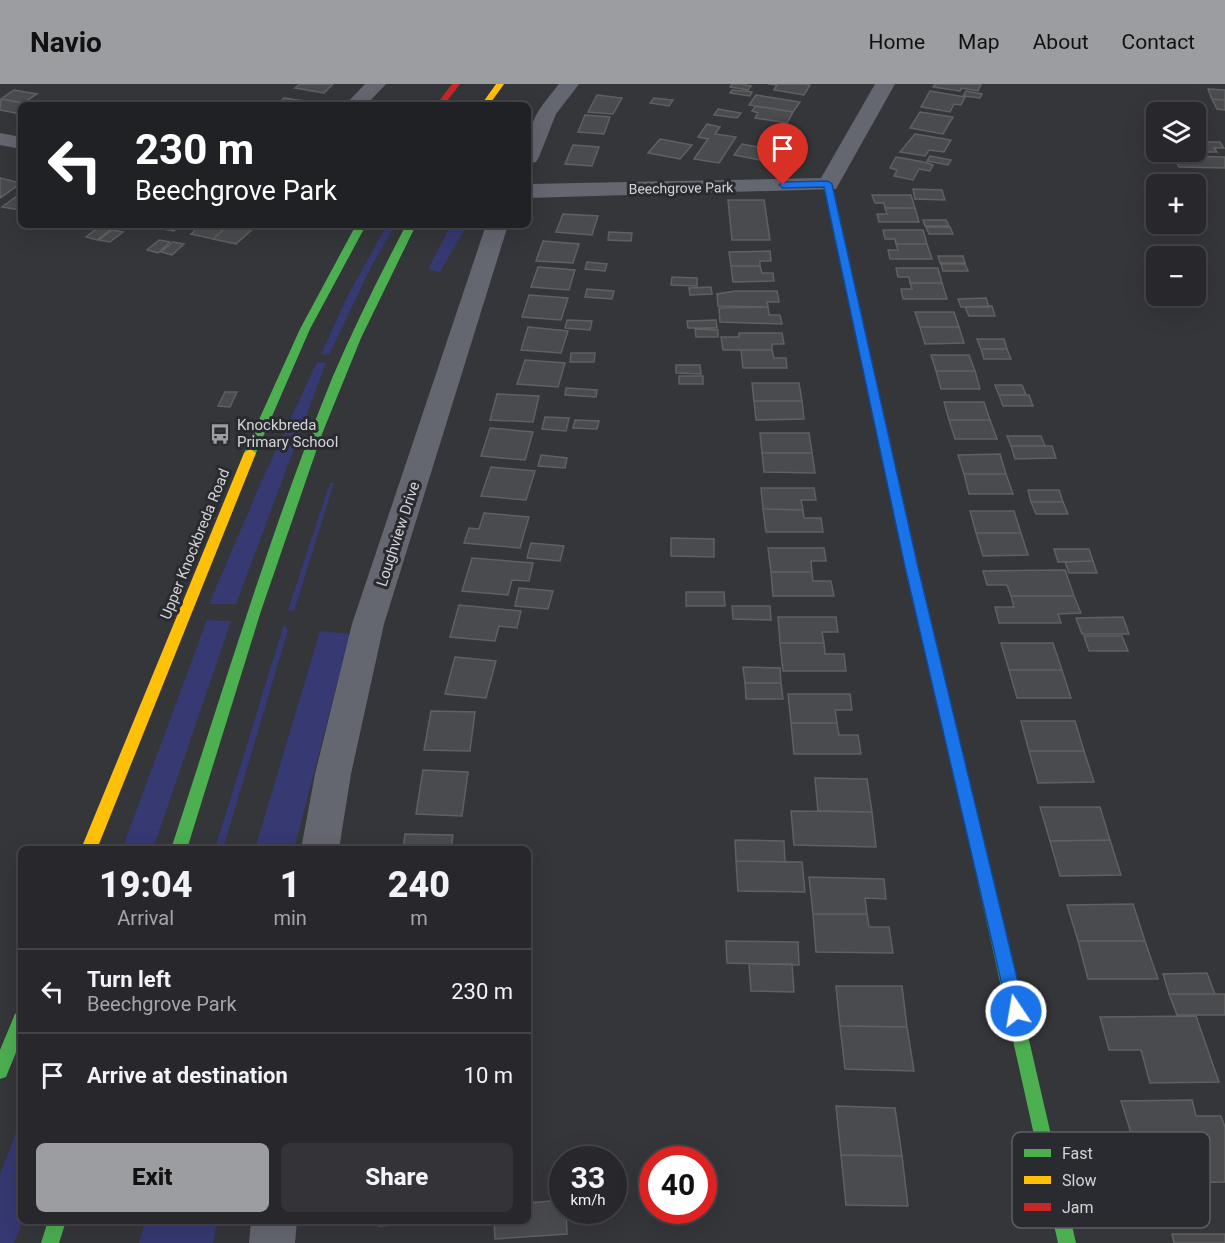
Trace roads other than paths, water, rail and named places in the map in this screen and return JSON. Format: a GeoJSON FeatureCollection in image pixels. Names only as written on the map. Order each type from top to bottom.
{"type":"FeatureCollection","features":[{"type":"Feature","properties":{"kind":"main road"},"geometry":{"type":"LineString","coordinates":[[442,102],[456,84]]}},
{"type":"Feature","properties":{"kind":"main road"},"geometry":{"type":"LineString","coordinates":[[487,102],[500,84]]}},
{"type":"Feature","properties":{"kind":"main road"},"geometry":{"type":"LineString","coordinates":[[828,184],[912,567],[1043,1132]]}},
{"type":"Feature","properties":{"kind":"main road","name":"Upper Knockbreda Road"},"geometry":{"type":"LineString","coordinates":[[90,846],[251,450],[305,329],[359,228]]}},
{"type":"Feature","properties":{"kind":"main road"},"geometry":{"type":"LineString","coordinates":[[180,846],[299,481],[372,303],[410,228]]}},
{"type":"Feature","properties":{"kind":"main road"},"geometry":{"type":"LineString","coordinates":[[0,1071],[18,1026]]}},
{"type":"Feature","properties":{"kind":"main road"},"geometry":{"type":"LineString","coordinates":[[50,1243],[56,1224]]}},
{"type":"Feature","properties":{"kind":"main road"},"geometry":{"type":"LineString","coordinates":[[1064,1228],[1067,1243]]}},
{"type":"Feature","properties":{"kind":"street"},"geometry":{"type":"LineString","coordinates":[[358,102],[376,84]]}},
{"type":"Feature","properties":{"kind":"street"},"geometry":{"type":"LineString","coordinates":[[531,150],[546,113],[569,84]]}},
{"type":"Feature","properties":{"kind":"street"},"geometry":{"type":"LineString","coordinates":[[828,184],[885,84]]}},
{"type":"Feature","properties":{"kind":"street"},"geometry":{"type":"LineString","coordinates":[[0,139],[18,142]]}},
{"type":"Feature","properties":{"kind":"street","name":"Beechgrove Park"},"geometry":{"type":"LineString","coordinates":[[531,191],[828,184]]}},
{"type":"Feature","properties":{"kind":"street","name":"Loughview Drive"},"geometry":{"type":"LineString","coordinates":[[321,846],[333,774],[368,624],[496,228]]}},
{"type":"Feature","properties":{"kind":"street"},"geometry":{"type":"LineString","coordinates":[[272,1243],[274,1224]]}},
{"type":"Feature","properties":{"kind":"place","name":"Knockbreda Primary School"},"geometry":{"type":"Point","coordinates":[220,434]}}]}
